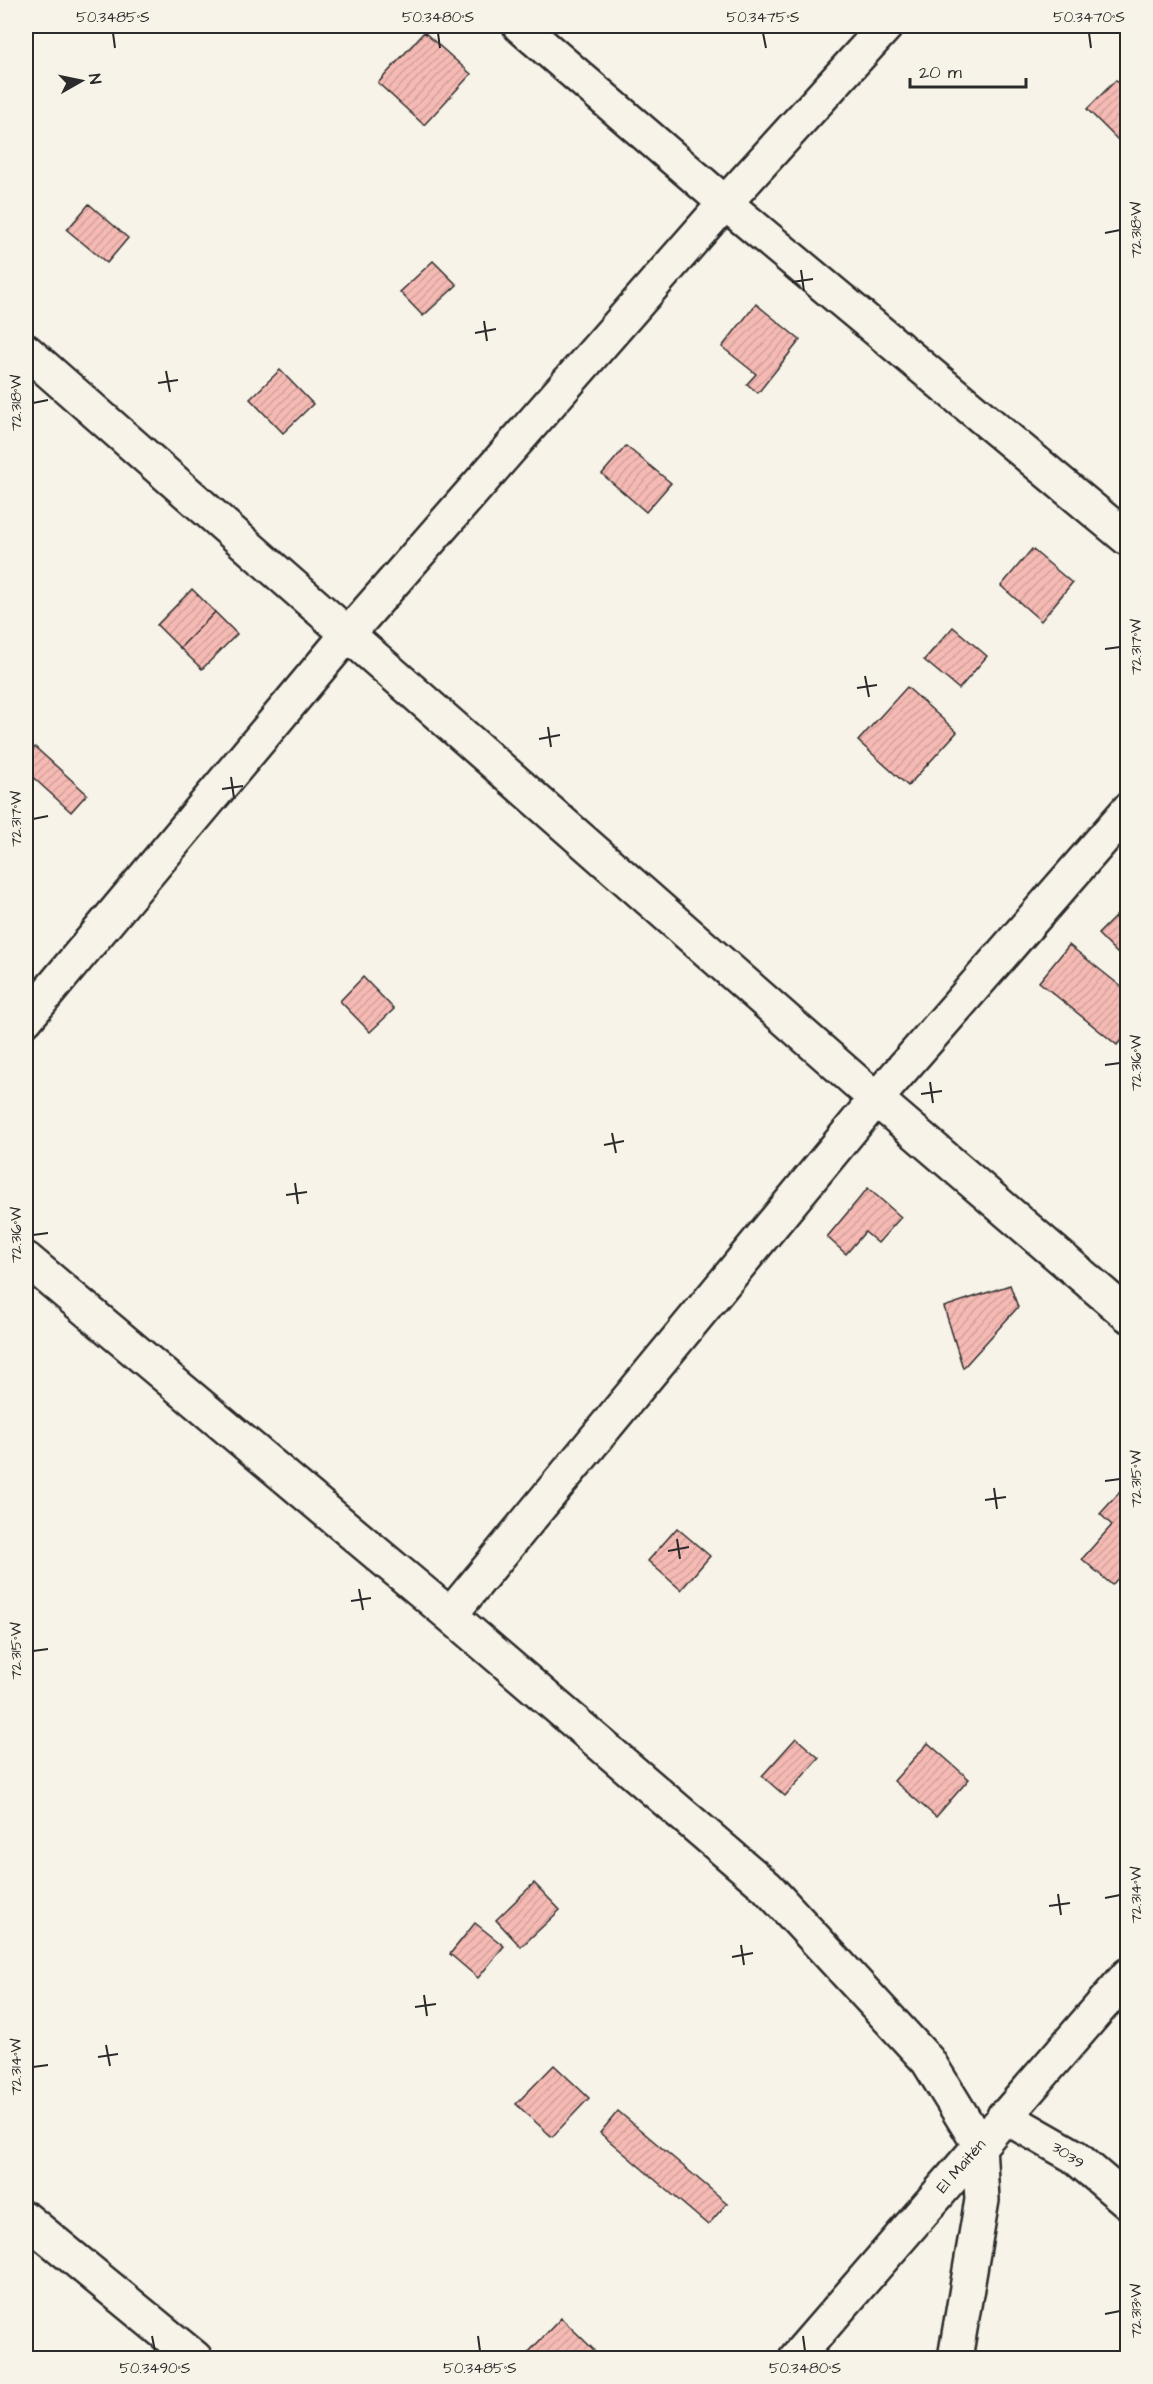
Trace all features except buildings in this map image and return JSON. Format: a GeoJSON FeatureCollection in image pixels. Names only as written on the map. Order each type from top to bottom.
{"type":"FeatureCollection","features":[{"type":"Feature","properties":{"kind":"street"},"geometry":{"type":"LineString","coordinates":[[520,26],[725,203],[1128,539]]}},
{"type":"Feature","properties":{"kind":"street"},"geometry":{"type":"LineString","coordinates":[[26,1019],[347,635],[725,203],[886,26]]}},
{"type":"Feature","properties":{"kind":"street"},"geometry":{"type":"LineString","coordinates":[[26,351],[876,1099],[1128,1315]]}},
{"type":"Feature","properties":{"kind":"street"},"geometry":{"type":"LineString","coordinates":[[450,1615],[876,1099],[1128,810]]}},
{"type":"Feature","properties":{"kind":"street"},"geometry":{"type":"LineString","coordinates":[[26,1259],[450,1615],[767,1887],[928,2061],[979,2144],[982,2200],[955,2358]]}},
{"type":"Feature","properties":{"kind":"street","name":"El Maitén"},"geometry":{"type":"LineString","coordinates":[[796,2358],[979,2144],[1128,1975]]}},
{"type":"Feature","properties":{"kind":"street","name":"3039"},"geometry":{"type":"LineString","coordinates":[[1004,2116],[1074,2156],[1128,2202]]}},
{"type":"Feature","properties":{"kind":"street"},"geometry":{"type":"LineString","coordinates":[[26,2219],[195,2358]]}}]}
